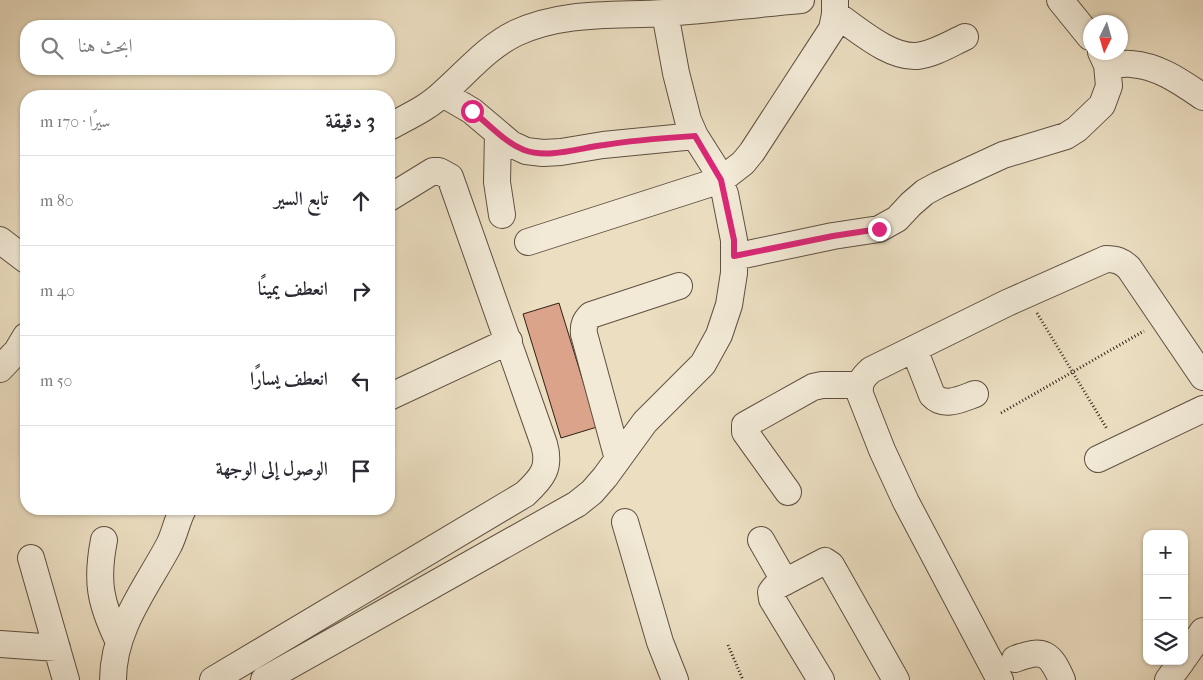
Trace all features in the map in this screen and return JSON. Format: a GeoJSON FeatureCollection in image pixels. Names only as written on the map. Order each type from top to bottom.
{"type":"FeatureCollection","features":[{"type":"Feature","properties":{"kind":"street"},"geometry":{"type":"LineString","coordinates":[[395,124],[443,94],[487,51],[516,34],[548,21],[581,15],[665,13],[801,0]]}},
{"type":"Feature","properties":{"kind":"street"},"geometry":{"type":"LineString","coordinates":[[1060,0],[1083,28]]}},
{"type":"Feature","properties":{"kind":"street"},"geometry":{"type":"LineString","coordinates":[[835,7],[889,50],[903,55],[918,56],[932,52],[965,37]]}},
{"type":"Feature","properties":{"kind":"street"},"geometry":{"type":"LineString","coordinates":[[528,242],[721,180],[738,168],[752,152],[824,43],[832,29],[835,7]]}},
{"type":"Feature","properties":{"kind":"street"},"geometry":{"type":"LineString","coordinates":[[264,680],[577,504],[592,492],[645,422],[703,364],[719,335],[729,305],[734,273],[734,240],[721,180],[695,136],[688,120],[678,81],[665,13]]}},
{"type":"Feature","properties":{"kind":"street"},"geometry":{"type":"LineString","coordinates":[[734,256],[833,236],[879,229],[897,219],[911,204],[938,185],[1003,155],[1066,136],[1082,125],[1102,105],[1109,86],[1104,60]]}},
{"type":"Feature","properties":{"kind":"street"},"geometry":{"type":"LineString","coordinates":[[1109,60],[1153,68],[1174,78],[1203,97]]}},
{"type":"Feature","properties":{"kind":"street"},"geometry":{"type":"LineString","coordinates":[[443,94],[472,111],[511,144],[526,151],[543,153],[561,152],[634,141],[695,136]]}},
{"type":"Feature","properties":{"kind":"street"},"geometry":{"type":"LineString","coordinates":[[498,133],[497,182],[502,216]]}},
{"type":"Feature","properties":{"kind":"street"},"geometry":{"type":"LineString","coordinates":[[213,680],[525,494],[538,482],[546,468],[548,456],[450,177],[439,171],[433,172],[395,194]]}},
{"type":"Feature","properties":{"kind":"street"},"geometry":{"type":"LineString","coordinates":[[0,240],[20,255]]}},
{"type":"Feature","properties":{"kind":"street"},"geometry":{"type":"LineString","coordinates":[[1000,680],[906,502],[863,403],[859,385],[863,376],[870,370],[1026,295],[1106,259],[1115,259],[1123,262],[1129,268],[1203,377]]}},
{"type":"Feature","properties":{"kind":"street"},"geometry":{"type":"LineString","coordinates":[[618,459],[583,326],[591,315],[680,286]]}},
{"type":"Feature","properties":{"kind":"street"},"geometry":{"type":"LineString","coordinates":[[395,393],[508,342]]}},
{"type":"Feature","properties":{"kind":"street"},"geometry":{"type":"LineString","coordinates":[[0,369],[20,346]]}},
{"type":"Feature","properties":{"kind":"street"},"geometry":{"type":"LineString","coordinates":[[914,349],[932,395],[937,400],[950,402],[975,394]]}},
{"type":"Feature","properties":{"kind":"street"},"geometry":{"type":"LineString","coordinates":[[788,492],[747,435],[744,429],[745,426],[813,386],[859,385]]}},
{"type":"Feature","properties":{"kind":"street"},"geometry":{"type":"LineString","coordinates":[[1108,454],[1203,409]]}},
{"type":"Feature","properties":{"kind":"street"},"geometry":{"type":"LineString","coordinates":[[113,680],[113,665],[118,640],[170,542],[181,515]]}},
{"type":"Feature","properties":{"kind":"street"},"geometry":{"type":"LineString","coordinates":[[625,522],[660,642],[675,680]]}},
{"type":"Feature","properties":{"kind":"street"},"geometry":{"type":"LineString","coordinates":[[104,540],[99,565],[100,591],[107,616],[118,640]]}},
{"type":"Feature","properties":{"kind":"street"},"geometry":{"type":"LineString","coordinates":[[761,540],[785,582]]}},
{"type":"Feature","properties":{"kind":"street"},"geometry":{"type":"LineString","coordinates":[[31,558],[66,680]]}},
{"type":"Feature","properties":{"kind":"street"},"geometry":{"type":"LineString","coordinates":[[822,680],[771,596],[772,590],[823,562],[829,563],[896,680]]}},
{"type":"Feature","properties":{"kind":"street"},"geometry":{"type":"LineString","coordinates":[[1188,652],[1203,631]]}},
{"type":"Feature","properties":{"kind":"street"},"geometry":{"type":"LineString","coordinates":[[0,644],[57,648]]}},
{"type":"Feature","properties":{"kind":"street"},"geometry":{"type":"LineString","coordinates":[[1015,659],[1039,653],[1048,657],[1056,666],[1062,680]]}},
{"type":"Feature","properties":{"kind":"street"},"geometry":{"type":"LineString","coordinates":[[1168,680],[1179,665]]}},
{"type":"Feature","properties":{"kind":"path"},"geometry":{"type":"LineString","coordinates":[[1026,295],[1072,372],[1108,454]]}},
{"type":"Feature","properties":{"kind":"path"},"geometry":{"type":"LineString","coordinates":[[1000,412],[1164,319]]}},
{"type":"Feature","properties":{"kind":"path"},"geometry":{"type":"LineString","coordinates":[[728,645],[743,680]]}},
{"type":"Feature","properties":{"kind":"building"},"geometry":{"type":"Polygon","coordinates":[[[559,303],[597,427],[561,438],[523,314],[559,303]]]}},
{"type":"Feature","properties":{"kind":"route"},"geometry":{"type":"LineString","coordinates":[[472,111],[511,144],[526,151],[543,153],[634,141],[695,136],[721,180],[734,240],[734,256],[833,236],[879,229]]}}]}
